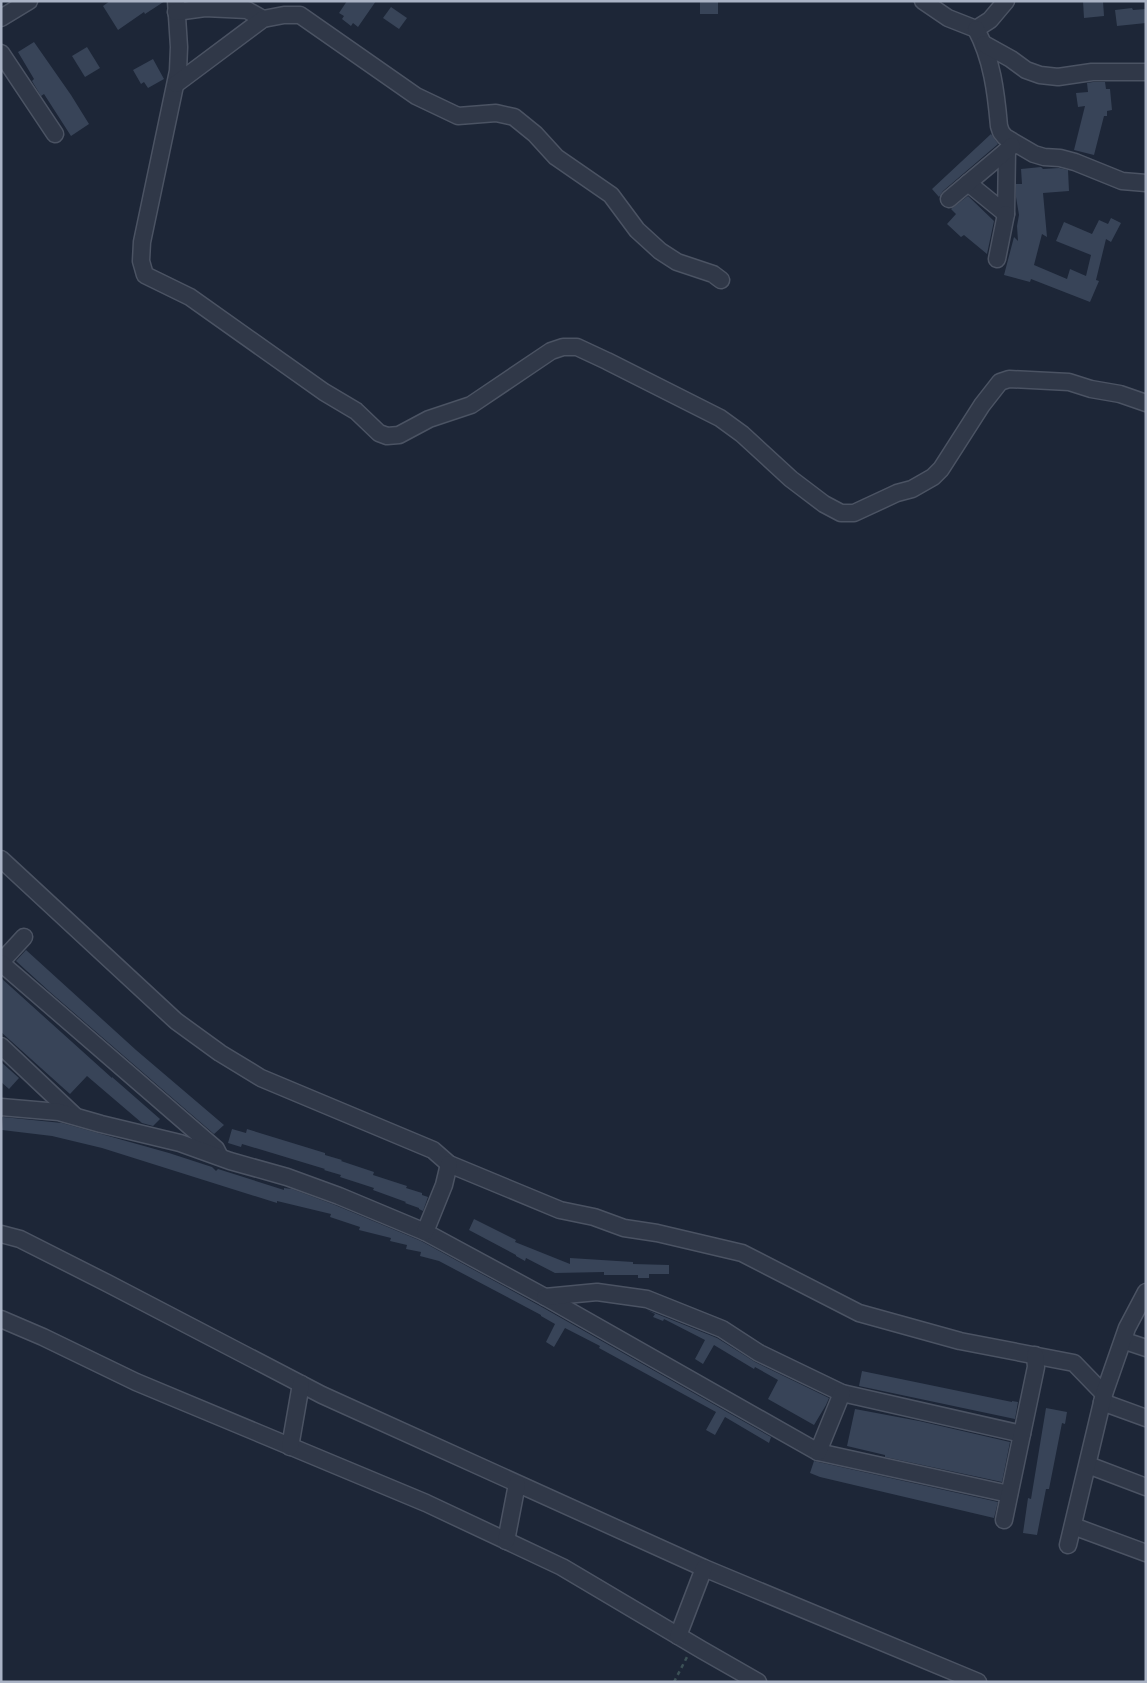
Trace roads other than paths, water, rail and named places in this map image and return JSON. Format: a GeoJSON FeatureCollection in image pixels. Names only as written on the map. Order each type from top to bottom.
{"type":"FeatureCollection","features":[{"type":"Feature","properties":{"kind":"street"},"geometry":{"type":"LineString","coordinates":[[1,18],[30,1]]}},
{"type":"Feature","properties":{"kind":"street"},"geometry":{"type":"LineString","coordinates":[[923,1],[948,18],[976,28],[984,44],[993,81],[1001,132],[1011,147],[1006,214],[997,259]]}},
{"type":"Feature","properties":{"kind":"street"},"geometry":{"type":"LineString","coordinates":[[976,28],[990,20],[1006,1]]}},
{"type":"Feature","properties":{"kind":"street"},"geometry":{"type":"LineString","coordinates":[[263,19],[247,10],[176,7],[179,59],[176,84],[142,242],[140,261],[145,275],[190,297],[316,386],[356,411],[382,435],[392,436],[399,434],[429,419],[471,405],[551,351],[563,347],[577,348],[607,361],[720,418],[742,434],[791,479],[824,504],[841,512],[854,513],[897,493],[912,489],[933,477],[941,469],[982,405],[1000,382],[1009,379],[1069,382],[1146,402]]}},
{"type":"Feature","properties":{"kind":"street"},"geometry":{"type":"LineString","coordinates":[[176,84],[263,19],[284,15],[300,15],[416,96],[458,116],[496,113],[514,117],[535,134],[556,157],[611,195],[637,230],[660,251],[677,262],[713,274],[721,280]]}},
{"type":"Feature","properties":{"kind":"street"},"geometry":{"type":"LineString","coordinates":[[984,44],[1026,70],[1040,75],[1058,77],[1092,72],[1146,72]]}},
{"type":"Feature","properties":{"kind":"street"},"geometry":{"type":"LineString","coordinates":[[1,53],[55,134]]}},
{"type":"Feature","properties":{"kind":"street"},"geometry":{"type":"LineString","coordinates":[[1011,147],[1044,157],[1060,158],[1075,162],[1122,181],[1146,183]]}},
{"type":"Feature","properties":{"kind":"street"},"geometry":{"type":"LineString","coordinates":[[949,200],[1011,147]]}},
{"type":"Feature","properties":{"kind":"street"},"geometry":{"type":"LineString","coordinates":[[968,183],[1006,214]]}},
{"type":"Feature","properties":{"kind":"street"},"geometry":{"type":"LineString","coordinates":[[1,859],[176,1021],[220,1053],[261,1078],[433,1150],[448,1164],[560,1210],[594,1218],[624,1228],[657,1233],[742,1253],[859,1313],[960,1341],[1074,1362],[1103,1398],[1146,1418]]}},
{"type":"Feature","properties":{"kind":"street"},"geometry":{"type":"LineString","coordinates":[[24,937],[1,963],[216,1149],[220,1158]]}},
{"type":"Feature","properties":{"kind":"street"},"geometry":{"type":"LineString","coordinates":[[1,1046],[77,1117]]}},
{"type":"Feature","properties":{"kind":"street"},"geometry":{"type":"LineString","coordinates":[[1,1108],[59,1112],[180,1144],[220,1158],[296,1180],[425,1232],[818,1452],[1009,1494]]}},
{"type":"Feature","properties":{"kind":"street"},"geometry":{"type":"LineString","coordinates":[[425,1232],[444,1185],[448,1164]]}},
{"type":"Feature","properties":{"kind":"street"},"geometry":{"type":"LineString","coordinates":[[1,1234],[20,1239],[301,1384],[517,1484],[704,1568],[978,1682]]}},
{"type":"Feature","properties":{"kind":"street"},"geometry":{"type":"LineString","coordinates":[[545,1298],[597,1292],[647,1299],[722,1329],[759,1353],[842,1393],[1022,1434]]}},
{"type":"Feature","properties":{"kind":"street"},"geometry":{"type":"LineString","coordinates":[[1068,1545],[1103,1398],[1128,1328],[1146,1292]]}},
{"type":"Feature","properties":{"kind":"street"},"geometry":{"type":"LineString","coordinates":[[1,1318],[43,1336],[136,1382],[426,1504],[575,1574],[758,1682]]}},
{"type":"Feature","properties":{"kind":"street"},"geometry":{"type":"LineString","coordinates":[[1004,1520],[1036,1367],[1035,1355]]}},
{"type":"Feature","properties":{"kind":"street"},"geometry":{"type":"LineString","coordinates":[[290,1447],[301,1384]]}},
{"type":"Feature","properties":{"kind":"street"},"geometry":{"type":"LineString","coordinates":[[818,1452],[842,1393]]}},
{"type":"Feature","properties":{"kind":"street"},"geometry":{"type":"LineString","coordinates":[[1088,1465],[1146,1487]]}},
{"type":"Feature","properties":{"kind":"street"},"geometry":{"type":"LineString","coordinates":[[506,1541],[517,1484]]}},
{"type":"Feature","properties":{"kind":"street"},"geometry":{"type":"LineString","coordinates":[[1073,1526],[1146,1553]]}},
{"type":"Feature","properties":{"kind":"street"},"geometry":{"type":"LineString","coordinates":[[678,1636],[704,1568]]}}]}
